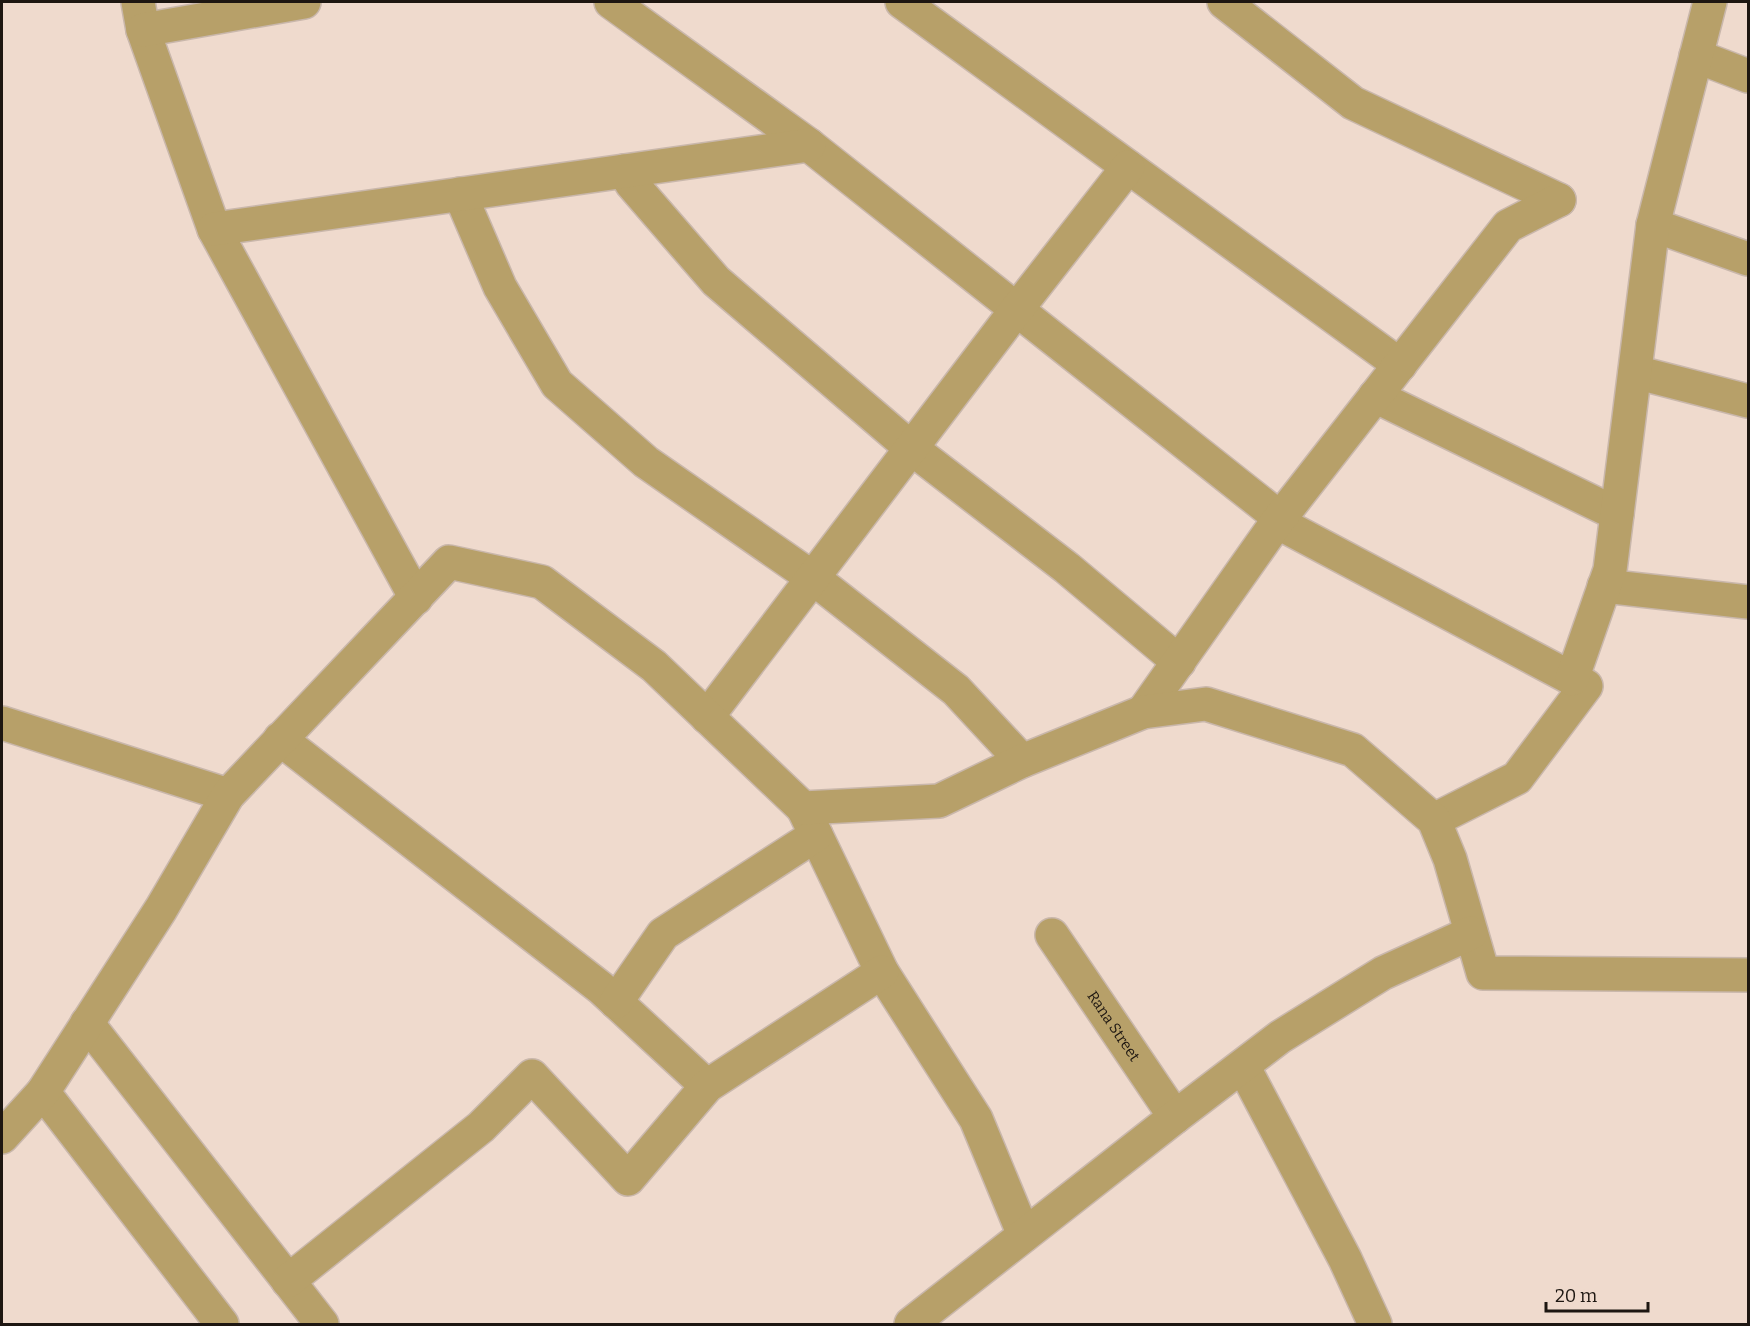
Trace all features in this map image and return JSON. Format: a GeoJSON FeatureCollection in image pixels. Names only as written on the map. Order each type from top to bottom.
{"type":"FeatureCollection","features":[{"type":"Feature","properties":{"kind":"street"},"geometry":{"type":"LineString","coordinates":[[304,2],[141,16],[214,229],[416,598]]}},
{"type":"Feature","properties":{"kind":"street"},"geometry":{"type":"LineString","coordinates":[[611,2],[809,145],[1279,520],[1586,686],[1517,778],[1434,820]]}},
{"type":"Feature","properties":{"kind":"street"},"geometry":{"type":"LineString","coordinates":[[902,2],[1400,365]]}},
{"type":"Feature","properties":{"kind":"street"},"geometry":{"type":"LineString","coordinates":[[1143,712],[1279,520],[1508,226],[1559,200],[1353,103],[1224,2]]}},
{"type":"Feature","properties":{"kind":"street"},"geometry":{"type":"LineString","coordinates":[[1572,679],[1610,570],[1653,225],[1710,2]]}},
{"type":"Feature","properties":{"kind":"street"},"geometry":{"type":"LineString","coordinates":[[1696,56],[1749,76]]}},
{"type":"Feature","properties":{"kind":"street"},"geometry":{"type":"LineString","coordinates":[[214,229],[809,145]]}},
{"type":"Feature","properties":{"kind":"street"},"geometry":{"type":"LineString","coordinates":[[707,717],[1017,309],[1128,167]]}},
{"type":"Feature","properties":{"kind":"street"},"geometry":{"type":"LineString","coordinates":[[624,171],[632,184],[716,281],[911,448],[1067,568],[1179,662]]}},
{"type":"Feature","properties":{"kind":"street"},"geometry":{"type":"LineString","coordinates":[[460,194],[500,287],[556,384],[646,462],[813,578],[956,690],[1022,761]]}},
{"type":"Feature","properties":{"kind":"street"},"geometry":{"type":"LineString","coordinates":[[1653,225],[1749,259]]}},
{"type":"Feature","properties":{"kind":"street"},"geometry":{"type":"LineString","coordinates":[[1635,372],[1749,401]]}},
{"type":"Feature","properties":{"kind":"street"},"geometry":{"type":"LineString","coordinates":[[1375,396],[1617,514]]}},
{"type":"Feature","properties":{"kind":"street"},"geometry":{"type":"LineString","coordinates":[[2,1137],[43,1092],[160,909],[228,795],[449,562],[542,582],[654,666],[810,822],[882,972],[976,1119],[1024,1235]]}},
{"type":"Feature","properties":{"kind":"street"},"geometry":{"type":"LineString","coordinates":[[1604,586],[1749,602]]}},
{"type":"Feature","properties":{"kind":"street"},"geometry":{"type":"LineString","coordinates":[[616,1002],[663,934],[810,822],[939,801],[1022,761],[1143,712],[1206,704],[1353,750],[1434,820],[1450,859],[1483,973],[1749,975]]}},
{"type":"Feature","properties":{"kind":"street"},"geometry":{"type":"LineString","coordinates":[[2,723],[228,795]]}},
{"type":"Feature","properties":{"kind":"street"},"geometry":{"type":"LineString","coordinates":[[280,739],[601,988],[706,1086]]}},
{"type":"Feature","properties":{"kind":"street"},"geometry":{"type":"LineString","coordinates":[[911,1324],[1280,1037],[1383,973],[1471,933]]}},
{"type":"Feature","properties":{"kind":"street","name":"Rana Street"},"geometry":{"type":"LineString","coordinates":[[1052,934],[1175,1117]]}},
{"type":"Feature","properties":{"kind":"street"},"geometry":{"type":"LineString","coordinates":[[288,1281],[481,1126],[532,1076],[628,1179],[706,1086],[882,972]]}},
{"type":"Feature","properties":{"kind":"street"},"geometry":{"type":"LineString","coordinates":[[87,1023],[322,1324]]}},
{"type":"Feature","properties":{"kind":"street"},"geometry":{"type":"LineString","coordinates":[[1243,1066],[1345,1259],[1375,1324]]}},
{"type":"Feature","properties":{"kind":"street"},"geometry":{"type":"LineString","coordinates":[[43,1092],[222,1324]]}}]}
